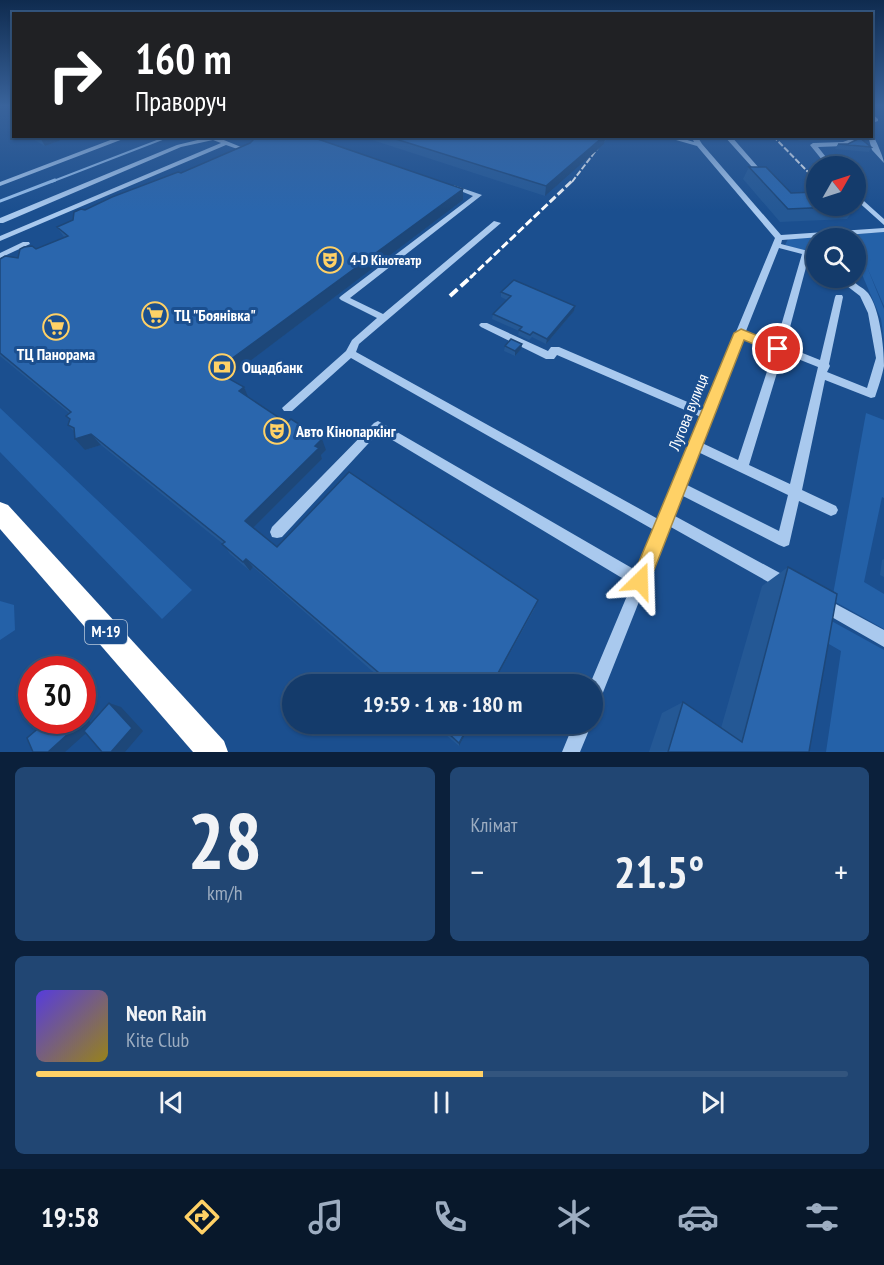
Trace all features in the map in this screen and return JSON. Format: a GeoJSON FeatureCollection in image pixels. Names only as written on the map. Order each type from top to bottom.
{"type":"FeatureCollection","features":[{"type":"Feature","properties":{"kind":"highway","name":"М-19"},"geometry":{"type":"LineString","coordinates":[[0,512],[213,752]]}},
{"type":"Feature","properties":{"kind":"street"},"geometry":{"type":"LineString","coordinates":[[0,184],[117,140]]}},
{"type":"Feature","properties":{"kind":"street"},"geometry":{"type":"LineString","coordinates":[[3,220],[178,146],[204,140]]}},
{"type":"Feature","properties":{"kind":"street"},"geometry":{"type":"LineString","coordinates":[[218,140],[243,149]]}},
{"type":"Feature","properties":{"kind":"street"},"geometry":{"type":"LineString","coordinates":[[680,140],[699,145]]}},
{"type":"Feature","properties":{"kind":"street"},"geometry":{"type":"LineString","coordinates":[[696,140],[778,241],[806,252]]}},
{"type":"Feature","properties":{"kind":"street"},"geometry":{"type":"LineString","coordinates":[[731,140],[771,185]]}},
{"type":"Feature","properties":{"kind":"street"},"geometry":{"type":"LineString","coordinates":[[822,156],[813,146],[849,143],[851,140]]}},
{"type":"Feature","properties":{"kind":"street"},"geometry":{"type":"LineString","coordinates":[[872,140],[875,150],[884,161]]}},
{"type":"Feature","properties":{"kind":"street"},"geometry":{"type":"LineString","coordinates":[[0,239],[226,143]]}},
{"type":"Feature","properties":{"kind":"street"},"geometry":{"type":"LineString","coordinates":[[232,154],[252,145]]}},
{"type":"Feature","properties":{"kind":"street"},"geometry":{"type":"LineString","coordinates":[[384,318],[344,298],[478,195],[445,184]]}},
{"type":"Feature","properties":{"kind":"street"},"geometry":{"type":"LineString","coordinates":[[866,206],[884,223]]}},
{"type":"Feature","properties":{"kind":"street"},"geometry":{"type":"LineString","coordinates":[[288,408],[350,353],[355,342],[497,223]]}},
{"type":"Feature","properties":{"kind":"street"},"geometry":{"type":"LineString","coordinates":[[778,241],[884,230]]}},
{"type":"Feature","properties":{"kind":"street","name":"Лугова вулиця"},"geometry":{"type":"LineString","coordinates":[[602,674],[778,241]]}},
{"type":"Feature","properties":{"kind":"street"},"geometry":{"type":"LineString","coordinates":[[0,256],[26,244]]}},
{"type":"Feature","properties":{"kind":"street"},"geometry":{"type":"LineString","coordinates":[[742,468],[778,349],[806,268]]}},
{"type":"Feature","properties":{"kind":"street"},"geometry":{"type":"LineString","coordinates":[[741,333],[871,394],[881,358],[873,313],[864,294],[856,288]]}},
{"type":"Feature","properties":{"kind":"street"},"geometry":{"type":"LineString","coordinates":[[678,487],[784,540],[824,371],[838,297]]}},
{"type":"Feature","properties":{"kind":"street"},"geometry":{"type":"LineString","coordinates":[[484,325],[550,356],[555,350],[707,415]]}},
{"type":"Feature","properties":{"kind":"street"},"geometry":{"type":"LineString","coordinates":[[350,353],[884,639]]}},
{"type":"Feature","properties":{"kind":"street"},"geometry":{"type":"LineString","coordinates":[[277,532],[378,426],[640,581]]}},
{"type":"Feature","properties":{"kind":"street"},"geometry":{"type":"LineString","coordinates":[[695,445],[831,510]]}},
{"type":"Feature","properties":{"kind":"street"},"geometry":{"type":"LineString","coordinates":[[571,752],[578,734]]}},
{"type":"Feature","properties":{"kind":"shaded area"},"geometry":{"type":"Polygon","coordinates":[[[884,232],[884,306],[867,267],[884,309],[884,340],[881,319],[866,284],[866,233],[884,232]]]}},
{"type":"Feature","properties":{"kind":"shaded area"},"geometry":{"type":"Polygon","coordinates":[[[806,238],[806,251],[785,245],[788,239],[806,238]]]}},
{"type":"Feature","properties":{"kind":"shaded area"},"geometry":{"type":"Polygon","coordinates":[[[0,408],[192,590],[162,619],[0,452],[0,408]]]}},
{"type":"Feature","properties":{"kind":"shaded area"},"geometry":{"type":"Polygon","coordinates":[[[866,413],[884,420],[884,498],[882,497],[864,582],[884,594],[884,629],[832,600],[866,413]]]}},
{"type":"Feature","properties":{"kind":"shaded area"},"geometry":{"type":"Polygon","coordinates":[[[0,601],[14,605],[15,630],[0,640],[0,601]]]}},
{"type":"Feature","properties":{"kind":"shaded area"},"geometry":{"type":"Polygon","coordinates":[[[826,618],[884,650],[884,752],[826,752],[841,651],[822,640],[826,618]]]}},
{"type":"Feature","properties":{"kind":"building","name":"ТЦ \"Боянівка\""},"geometry":{"type":"Polygon","coordinates":[[[253,140],[321,140],[463,189],[215,371],[244,387],[239,391],[287,423],[291,419],[322,439],[315,446],[319,448],[245,521],[277,547],[349,472],[538,600],[497,674],[380,674],[246,559],[243,562],[222,544],[225,542],[91,434],[75,439],[74,428],[68,425],[70,419],[66,416],[71,412],[0,353],[0,259],[5,256],[18,258],[20,249],[24,247],[32,246],[36,249],[68,236],[57,227],[73,220],[74,212],[85,210],[112,197],[178,172],[181,173],[253,140]]]}},
{"type":"Feature","properties":{"kind":"building"},"geometry":{"type":"Polygon","coordinates":[[[399,140],[599,140],[546,186],[399,140]]]}},
{"type":"Feature","properties":{"kind":"building"},"geometry":{"type":"Polygon","coordinates":[[[863,140],[871,147],[838,144],[863,140]]]}},
{"type":"Feature","properties":{"kind":"building"},"geometry":{"type":"Polygon","coordinates":[[[749,167],[766,167],[791,193],[806,192],[806,208],[788,209],[749,167]]]}},
{"type":"Feature","properties":{"kind":"building"},"geometry":{"type":"Polygon","coordinates":[[[514,280],[575,306],[547,339],[533,332],[530,335],[519,330],[522,327],[493,314],[511,296],[501,292],[514,280]]]}},
{"type":"Feature","properties":{"kind":"building"},"geometry":{"type":"Polygon","coordinates":[[[511,339],[522,344],[515,351],[505,346],[511,339]]]}},
{"type":"Feature","properties":{"kind":"building"},"geometry":{"type":"Polygon","coordinates":[[[788,567],[837,594],[809,752],[668,752],[683,702],[742,742],[788,567]]]}},
{"type":"Feature","properties":{"kind":"building"},"geometry":{"type":"Polygon","coordinates":[[[109,703],[132,728],[111,752],[102,752],[87,734],[96,734],[96,718],[109,703]]]}},
{"type":"Feature","properties":{"kind":"building"},"geometry":{"type":"Polygon","coordinates":[[[32,734],[68,734],[48,752],[33,752],[27,738],[32,734]]]}},
{"type":"Feature","properties":{"kind":"building"},"geometry":{"type":"Polygon","coordinates":[[[449,734],[464,734],[459,743],[449,734]]]}},
{"type":"Feature","properties":{"kind":"waterway"},"geometry":{"type":"LineString","coordinates":[[51,182],[159,140]]}},
{"type":"Feature","properties":{"kind":"waterway"},"geometry":{"type":"LineString","coordinates":[[0,201],[55,180]]}},
{"type":"Feature","properties":{"kind":"railway"},"geometry":{"type":"LineString","coordinates":[[572,182],[604,140]]}},
{"type":"Feature","properties":{"kind":"railway"},"geometry":{"type":"LineString","coordinates":[[777,140],[806,170]]}},
{"type":"Feature","properties":{"kind":"railway"},"geometry":{"type":"LineString","coordinates":[[470,278],[573,180]]}},
{"type":"Feature","properties":{"kind":"railway"},"geometry":{"type":"LineString","coordinates":[[450,296],[472,276]]}},
{"type":"Feature","properties":{"kind":"place","name":"4-D Кінотеатр"},"geometry":{"type":"Point","coordinates":[330,260]}},
{"type":"Feature","properties":{"kind":"place","name":"ТЦ \"Боянівка\""},"geometry":{"type":"Point","coordinates":[155,315]}},
{"type":"Feature","properties":{"kind":"place","name":"ТЦ Панорама"},"geometry":{"type":"Point","coordinates":[56,327]}},
{"type":"Feature","properties":{"kind":"place","name":"Ощадбанк"},"geometry":{"type":"Point","coordinates":[222,367]}},
{"type":"Feature","properties":{"kind":"place","name":"Авто Кінопаркінг"},"geometry":{"type":"Point","coordinates":[277,431]}},
{"type":"Feature","properties":{"kind":"route"},"geometry":{"type":"LineString","coordinates":[[640,581],[741,333],[778,349]]}}]}
